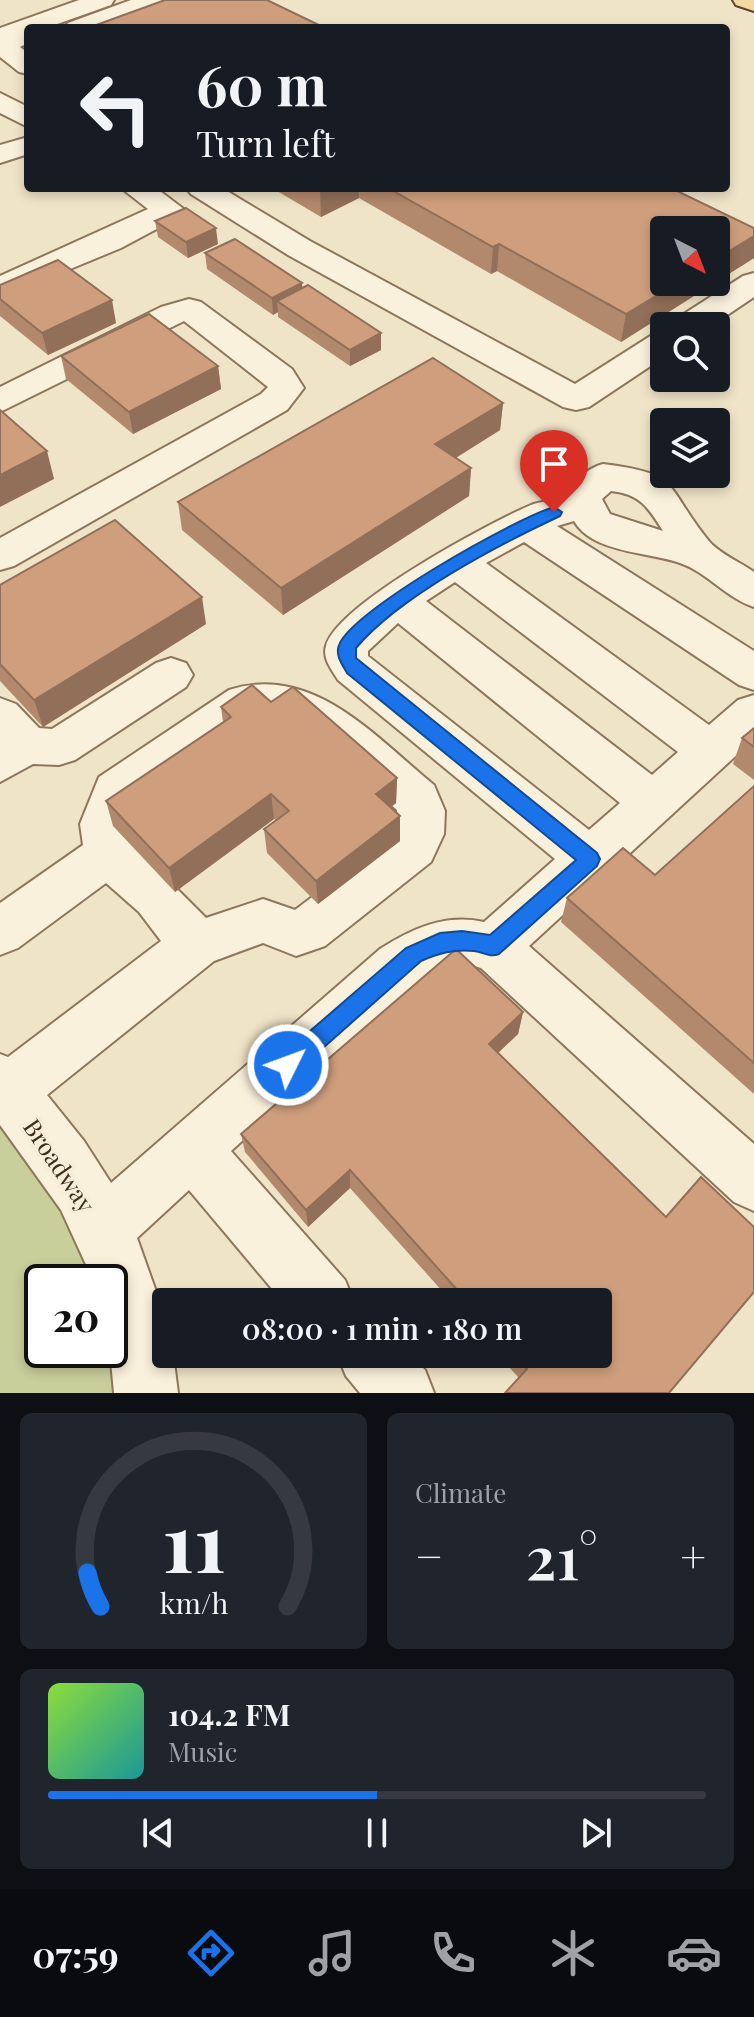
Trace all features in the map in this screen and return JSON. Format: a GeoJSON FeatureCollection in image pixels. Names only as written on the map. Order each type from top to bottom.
{"type":"FeatureCollection","features":[{"type":"Feature","properties":{"kind":"main road"},"geometry":{"type":"LineString","coordinates":[[745,0],[754,4]]}},
{"type":"Feature","properties":{"kind":"street"},"geometry":{"type":"LineString","coordinates":[[59,24],[102,0]]}},
{"type":"Feature","properties":{"kind":"street"},"geometry":{"type":"LineString","coordinates":[[57,24],[124,0]]}},
{"type":"Feature","properties":{"kind":"street"},"geometry":{"type":"LineString","coordinates":[[94,24],[160,9]]}},
{"type":"Feature","properties":{"kind":"street"},"geometry":{"type":"LineString","coordinates":[[145,24],[160,9]]}},
{"type":"Feature","properties":{"kind":"street"},"geometry":{"type":"LineString","coordinates":[[0,100],[24,89]]}},
{"type":"Feature","properties":{"kind":"street"},"geometry":{"type":"LineString","coordinates":[[0,100],[24,116]]}},
{"type":"Feature","properties":{"kind":"street"},"geometry":{"type":"LineString","coordinates":[[0,154],[24,146]]}},
{"type":"Feature","properties":{"kind":"street"},"geometry":{"type":"LineString","coordinates":[[0,288],[110,241],[170,210],[142,192]]}},
{"type":"Feature","properties":{"kind":"street"},"geometry":{"type":"LineString","coordinates":[[208,192],[299,248],[576,399],[650,351]]}},
{"type":"Feature","properties":{"kind":"street"},"geometry":{"type":"LineString","coordinates":[[709,312],[754,283]]}},
{"type":"Feature","properties":{"kind":"street"},"geometry":{"type":"LineString","coordinates":[[0,401],[189,309],[280,377],[286,388],[274,402],[0,556]]}},
{"type":"Feature","properties":{"kind":"street"},"geometry":{"type":"LineString","coordinates":[[695,552],[666,504],[643,482],[603,477],[582,497],[595,523],[636,539],[695,552],[754,592]]}},
{"type":"Feature","properties":{"kind":"street"},"geometry":{"type":"LineString","coordinates":[[586,505],[543,515],[486,544],[359,632],[347,646],[347,658],[353,668],[590,859]]}},
{"type":"Feature","properties":{"kind":"street"},"geometry":{"type":"LineString","coordinates":[[537,520],[538,532],[547,540],[754,673]]}},
{"type":"Feature","properties":{"kind":"street"},"geometry":{"type":"LineString","coordinates":[[458,563],[710,751]]}},
{"type":"Feature","properties":{"kind":"street"},"geometry":{"type":"LineString","coordinates":[[399,602],[653,802]]}},
{"type":"Feature","properties":{"kind":"street"},"geometry":{"type":"LineString","coordinates":[[9,742],[59,747],[171,675]]}},
{"type":"Feature","properties":{"kind":"street"},"geometry":{"type":"LineString","coordinates":[[4,1086],[197,944],[263,921],[296,933],[307,930],[414,847],[421,823],[417,799],[314,711],[267,700],[245,702],[116,791],[104,824],[109,854],[197,944]]}},
{"type":"Feature","properties":{"kind":"street"},"geometry":{"type":"LineString","coordinates":[[492,947],[754,712]]}},
{"type":"Feature","properties":{"kind":"street"},"geometry":{"type":"LineString","coordinates":[[0,932],[109,854]]}},
{"type":"Feature","properties":{"kind":"street"},"geometry":{"type":"LineString","coordinates":[[102,1230],[413,955],[440,943],[462,941],[483,942],[492,947],[754,1182]]}},
{"type":"Feature","properties":{"kind":"street","name":"Broadway"},"geometry":{"type":"LineString","coordinates":[[4,1086],[81,1187],[114,1253],[144,1346],[146,1393]]}},
{"type":"Feature","properties":{"kind":"street"},"geometry":{"type":"LineString","coordinates":[[192,1150],[311,1288]]}},
{"type":"Feature","properties":{"kind":"street"},"geometry":{"type":"LineString","coordinates":[[380,1368],[402,1393]]}},
{"type":"Feature","properties":{"kind":"green space"},"geometry":{"type":"Polygon","coordinates":[[[0,1081],[81,1187],[105,1264],[24,1264],[24,1368],[128,1368],[128,1336],[146,1393],[0,1393],[0,1081]]]}},
{"type":"Feature","properties":{"kind":"building"},"geometry":{"type":"Polygon","coordinates":[[[165,0],[267,0],[317,24],[99,24],[165,0]]]}},
{"type":"Feature","properties":{"kind":"building"},"geometry":{"type":"Polygon","coordinates":[[[395,192],[679,192],[729,216],[650,216],[650,296],[656,296],[626,314],[499,244],[493,247],[395,192]]]}},
{"type":"Feature","properties":{"kind":"building"},"geometry":{"type":"Polygon","coordinates":[[[186,208],[216,228],[186,242],[155,221],[186,208]]]}},
{"type":"Feature","properties":{"kind":"building"},"geometry":{"type":"Polygon","coordinates":[[[730,216],[754,228],[754,236],[730,251],[730,216]]]}},
{"type":"Feature","properties":{"kind":"building"},"geometry":{"type":"Polygon","coordinates":[[[235,239],[302,283],[272,298],[205,253],[235,239]]]}},
{"type":"Feature","properties":{"kind":"building"},"geometry":{"type":"Polygon","coordinates":[[[58,260],[112,300],[42,333],[0,299],[0,285],[58,260]]]}},
{"type":"Feature","properties":{"kind":"building"},"geometry":{"type":"Polygon","coordinates":[[[308,285],[381,333],[350,350],[277,301],[308,285]]]}},
{"type":"Feature","properties":{"kind":"building"},"geometry":{"type":"Polygon","coordinates":[[[149,314],[218,366],[129,412],[61,356],[149,314]]]}},
{"type":"Feature","properties":{"kind":"building"},"geometry":{"type":"Polygon","coordinates":[[[433,358],[503,403],[435,444],[471,468],[281,588],[178,502],[433,358]]]}},
{"type":"Feature","properties":{"kind":"building"},"geometry":{"type":"Polygon","coordinates":[[[0,410],[47,451],[0,475],[0,410]]]}},
{"type":"Feature","properties":{"kind":"building"},"geometry":{"type":"Polygon","coordinates":[[[115,520],[202,597],[34,700],[0,664],[0,585],[115,520]]]}},
{"type":"Feature","properties":{"kind":"building"},"geometry":{"type":"Polygon","coordinates":[[[252,685],[271,702],[293,687],[397,778],[376,794],[400,816],[316,881],[264,829],[289,811],[271,794],[169,868],[106,801],[231,717],[221,707],[252,685]]]}},
{"type":"Feature","properties":{"kind":"building"},"geometry":{"type":"Polygon","coordinates":[[[754,728],[754,747],[742,738],[754,728]]]}},
{"type":"Feature","properties":{"kind":"building"},"geometry":{"type":"Polygon","coordinates":[[[754,786],[754,1063],[567,898],[623,848],[655,875],[754,786]]]}},
{"type":"Feature","properties":{"kind":"building"},"geometry":{"type":"Polygon","coordinates":[[[456,949],[523,1012],[489,1044],[666,1217],[701,1177],[754,1227],[754,1292],[669,1393],[505,1393],[526,1368],[612,1368],[612,1288],[455,1288],[350,1170],[306,1210],[241,1134],[456,949]]]}},
{"type":"Feature","properties":{"kind":"route"},"geometry":{"type":"LineString","coordinates":[[288,1065],[385,976],[413,955],[440,943],[483,942],[492,947],[590,859],[353,668],[347,658],[347,646],[359,632],[399,602],[486,544],[554,512]]}}]}
